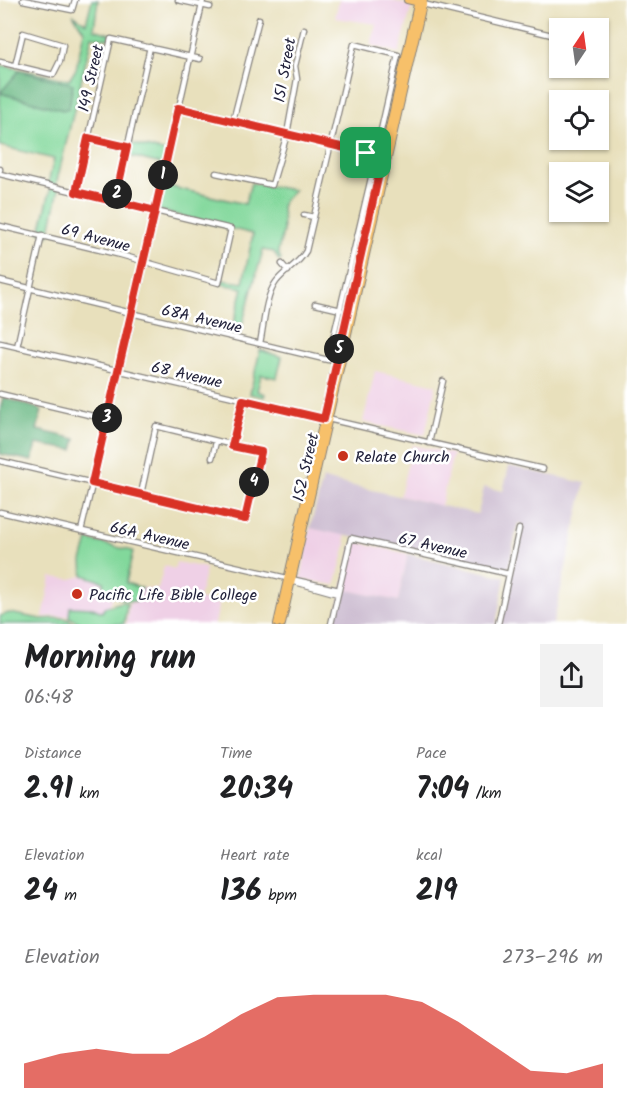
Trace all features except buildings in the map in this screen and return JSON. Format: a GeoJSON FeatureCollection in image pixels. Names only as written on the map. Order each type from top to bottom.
{"type":"FeatureCollection","features":[{"type":"Feature","properties":{"kind":"main road"},"geometry":{"type":"LineString","coordinates":[[407,0],[420,2]]}},
{"type":"Feature","properties":{"kind":"main road","name":"152 Street"},"geometry":{"type":"LineString","coordinates":[[282,624],[383,156],[420,2]]}},
{"type":"Feature","properties":{"kind":"main road","name":"152 Street"},"geometry":{"type":"LineString","coordinates":[[326,419],[382,184],[420,2]]}},
{"type":"Feature","properties":{"kind":"main road"},"geometry":{"type":"LineString","coordinates":[[382,184],[383,156]]}},
{"type":"Feature","properties":{"kind":"main road","name":"152 Street"},"geometry":{"type":"LineString","coordinates":[[277,624],[291,581]]}},
{"type":"Feature","properties":{"kind":"street"},"geometry":{"type":"LineString","coordinates":[[23,0],[72,10],[75,0]]}},
{"type":"Feature","properties":{"kind":"street"},"geometry":{"type":"LineString","coordinates":[[178,0],[202,2],[210,7]]}},
{"type":"Feature","properties":{"kind":"street"},"geometry":{"type":"LineString","coordinates":[[81,531],[145,263],[202,2]]}},
{"type":"Feature","properties":{"kind":"street"},"geometry":{"type":"LineString","coordinates":[[420,2],[549,34]]}},
{"type":"Feature","properties":{"kind":"street"},"geometry":{"type":"LineString","coordinates":[[233,122],[259,19]]}},
{"type":"Feature","properties":{"kind":"street","name":"151 Street"},"geometry":{"type":"LineString","coordinates":[[216,173],[272,185],[287,134],[297,79],[295,66],[304,29]]}},
{"type":"Feature","properties":{"kind":"street"},"geometry":{"type":"LineString","coordinates":[[0,62],[15,66],[53,75],[63,49],[61,43],[23,33],[15,66]]}},
{"type":"Feature","properties":{"kind":"street","name":"149 Street"},"geometry":{"type":"LineString","coordinates":[[76,192],[111,39],[150,47]]}},
{"type":"Feature","properties":{"kind":"street"},"geometry":{"type":"LineString","coordinates":[[260,344],[272,289],[300,261],[306,251],[333,145],[354,44],[398,55],[381,130],[369,141],[366,153],[364,163],[371,177],[341,310],[315,304]]}},
{"type":"Feature","properties":{"kind":"street"},"geometry":{"type":"LineString","coordinates":[[115,201],[150,47],[200,59]]}},
{"type":"Feature","properties":{"kind":"street"},"geometry":{"type":"LineString","coordinates":[[178,108],[383,156]]}},
{"type":"Feature","properties":{"kind":"street"},"geometry":{"type":"LineString","coordinates":[[88,138],[127,147]]}},
{"type":"Feature","properties":{"kind":"street"},"geometry":{"type":"LineString","coordinates":[[0,171],[155,211]]}},
{"type":"Feature","properties":{"kind":"street","name":"69 Avenue"},"geometry":{"type":"LineString","coordinates":[[0,226],[42,235],[219,283],[231,229],[155,211]]}},
{"type":"Feature","properties":{"kind":"street"},"geometry":{"type":"LineString","coordinates":[[304,215],[314,217]]}},
{"type":"Feature","properties":{"kind":"street"},"geometry":{"type":"LineString","coordinates":[[17,347],[42,235]]}},
{"type":"Feature","properties":{"kind":"street"},"geometry":{"type":"LineString","coordinates":[[282,264],[288,271]]}},
{"type":"Feature","properties":{"kind":"street","name":"68A Avenue"},"geometry":{"type":"LineString","coordinates":[[0,281],[328,360],[341,310]]}},
{"type":"Feature","properties":{"kind":"street","name":"68 Avenue"},"geometry":{"type":"LineString","coordinates":[[0,343],[543,469]]}},
{"type":"Feature","properties":{"kind":"street"},"geometry":{"type":"LineString","coordinates":[[429,443],[443,381]]}},
{"type":"Feature","properties":{"kind":"street"},"geometry":{"type":"LineString","coordinates":[[0,394],[106,419]]}},
{"type":"Feature","properties":{"kind":"street"},"geometry":{"type":"LineString","coordinates":[[232,446],[243,400]]}},
{"type":"Feature","properties":{"kind":"street"},"geometry":{"type":"LineString","coordinates":[[0,461],[245,519],[261,452],[156,426],[141,494]]}},
{"type":"Feature","properties":{"kind":"street"},"geometry":{"type":"LineString","coordinates":[[212,458],[216,442]]}},
{"type":"Feature","properties":{"kind":"street","name":"66A Avenue"},"geometry":{"type":"LineString","coordinates":[[0,512],[338,592]]}},
{"type":"Feature","properties":{"kind":"street"},"geometry":{"type":"LineString","coordinates":[[498,624],[519,529]]}},
{"type":"Feature","properties":{"kind":"street","name":"67 Avenue"},"geometry":{"type":"LineString","coordinates":[[338,592],[351,538],[509,574]]}},
{"type":"Feature","properties":{"kind":"street"},"geometry":{"type":"LineString","coordinates":[[331,624],[338,592]]}},
{"type":"Feature","properties":{"kind":"shaded area"},"geometry":{"type":"Polygon","coordinates":[[[339,0],[390,0],[412,6],[399,53],[371,45],[376,24],[335,18],[339,0]]]}},
{"type":"Feature","properties":{"kind":"shaded area"},"geometry":{"type":"Polygon","coordinates":[[[375,371],[436,385],[425,435],[363,422],[375,371]]]}},
{"type":"Feature","properties":{"kind":"shaded area"},"geometry":{"type":"Polygon","coordinates":[[[412,445],[453,454],[441,506],[400,496],[412,445]]]}},
{"type":"Feature","properties":{"kind":"shaded area"},"geometry":{"type":"Polygon","coordinates":[[[509,466],[585,483],[553,624],[501,624],[522,524],[518,523],[509,566],[504,570],[310,528],[323,479],[478,514],[484,487],[503,491],[509,466]]]}},
{"type":"Feature","properties":{"kind":"shaded area"},"geometry":{"type":"Polygon","coordinates":[[[310,528],[345,535],[346,545],[335,585],[301,579],[310,528]]]}},
{"type":"Feature","properties":{"kind":"shaded area"},"geometry":{"type":"Polygon","coordinates":[[[357,542],[408,554],[398,601],[342,589],[352,545],[357,542]]]}},
{"type":"Feature","properties":{"kind":"shaded area"},"geometry":{"type":"Polygon","coordinates":[[[408,554],[505,577],[496,624],[334,624],[342,589],[398,601],[408,554]]]}},
{"type":"Feature","properties":{"kind":"shaded area"},"geometry":{"type":"Polygon","coordinates":[[[176,562],[206,568],[199,599],[219,604],[215,624],[126,624],[129,603],[137,602],[142,588],[158,589],[164,566],[175,569],[176,562]]]}},
{"type":"Feature","properties":{"kind":"shaded area","name":"Pacific Life Bible College"},"geometry":{"type":"Polygon","coordinates":[[[83,576],[103,582],[100,590],[113,598],[104,614],[43,617],[51,577],[71,579],[83,576]]]}},
{"type":"Feature","properties":{"kind":"green space"},"geometry":{"type":"Polygon","coordinates":[[[92,0],[98,0],[94,29],[110,34],[109,39],[92,36],[56,185],[48,183],[54,159],[0,146],[0,65],[69,80],[76,69],[84,31],[73,14],[86,23],[92,0]]]}},
{"type":"Feature","properties":{"kind":"green space"},"geometry":{"type":"Polygon","coordinates":[[[19,71],[73,84],[69,108],[63,110],[0,93],[19,71]]]}},
{"type":"Feature","properties":{"kind":"green space"},"geometry":{"type":"Polygon","coordinates":[[[129,143],[167,152],[164,165],[126,155],[129,143]]]}},
{"type":"Feature","properties":{"kind":"green space"},"geometry":{"type":"Polygon","coordinates":[[[251,183],[294,190],[282,203],[283,232],[278,251],[281,260],[279,261],[274,252],[263,250],[239,336],[231,334],[243,288],[220,284],[222,280],[243,283],[253,234],[157,210],[163,185],[245,204],[251,183]]]}},
{"type":"Feature","properties":{"kind":"green space"},"geometry":{"type":"Polygon","coordinates":[[[51,187],[59,189],[49,235],[40,232],[51,187]]]}},
{"type":"Feature","properties":{"kind":"green space"},"geometry":{"type":"Polygon","coordinates":[[[260,350],[282,357],[277,378],[261,375],[257,391],[265,394],[264,397],[250,394],[260,350]]]}},
{"type":"Feature","properties":{"kind":"green space"},"geometry":{"type":"Polygon","coordinates":[[[3,397],[42,410],[37,430],[76,439],[73,450],[36,444],[32,461],[0,454],[0,411],[3,397]]]}},
{"type":"Feature","properties":{"kind":"green space"},"geometry":{"type":"Polygon","coordinates":[[[88,540],[133,551],[126,583],[142,588],[137,601],[127,601],[102,590],[104,582],[83,575],[82,561],[88,540]]]}},
{"type":"Feature","properties":{"kind":"green space"},"geometry":{"type":"Polygon","coordinates":[[[122,602],[127,604],[124,624],[82,624],[69,617],[70,607],[93,608],[102,612],[105,607],[122,602]]]}},
{"type":"Feature","properties":{"kind":"green space"},"geometry":{"type":"Polygon","coordinates":[[[9,613],[41,619],[65,618],[75,624],[0,624],[0,616],[9,613]]]}},
{"type":"Feature","properties":{"kind":"place","name":"Relate Church"},"geometry":{"type":"Point","coordinates":[343,456]}},
{"type":"Feature","properties":{"kind":"place","name":"Pacific Life Bible College"},"geometry":{"type":"Point","coordinates":[77,594]}},
{"type":"Feature","properties":{"kind":"route"},"geometry":{"type":"LineString","coordinates":[[366,153],[178,108],[155,211],[76,192],[88,138],[127,147],[115,201],[155,211],[134,310],[92,483],[245,519],[261,452],[232,446],[243,400],[324,419],[383,156],[366,153]]}}]}
